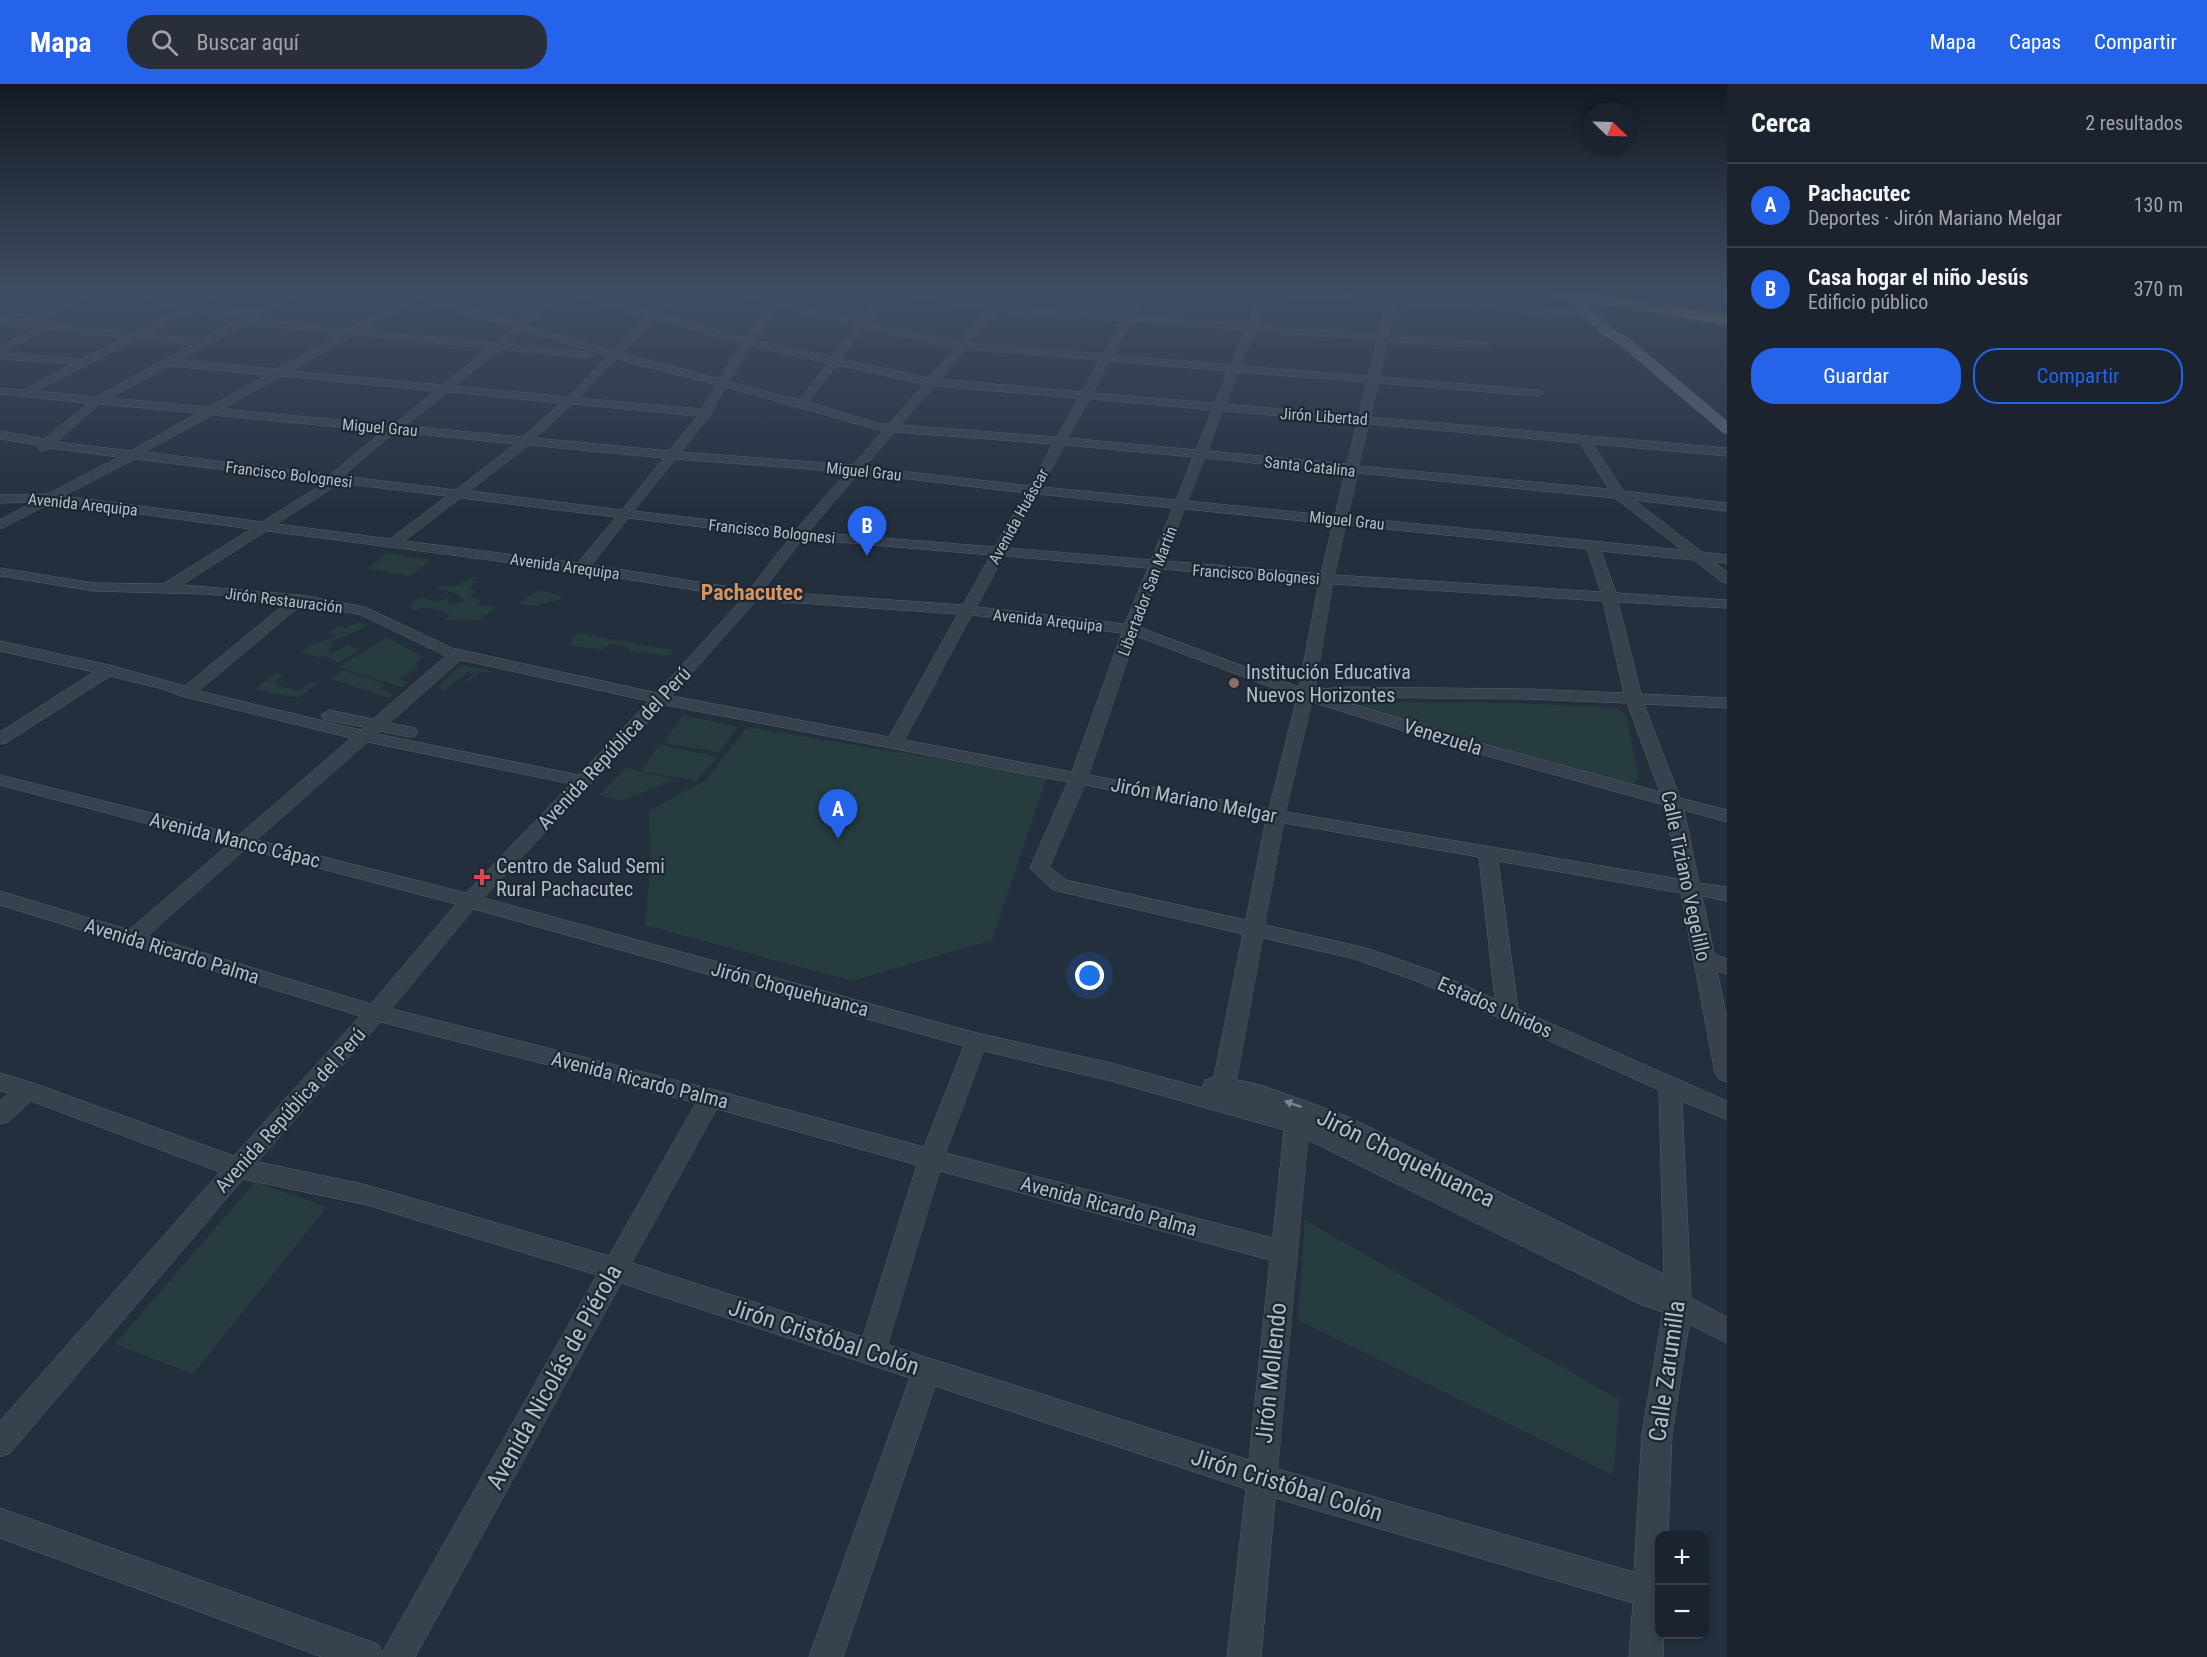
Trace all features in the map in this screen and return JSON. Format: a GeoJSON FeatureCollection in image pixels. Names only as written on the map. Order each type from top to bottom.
{"type":"FeatureCollection","features":[{"type":"Feature","properties":{"kind":"main road"},"geometry":{"type":"LineString","coordinates":[[1640,365],[1727,440]]}},
{"type":"Feature","properties":{"kind":"main road"},"geometry":{"type":"LineString","coordinates":[[1652,365],[1727,429]]}},
{"type":"Feature","properties":{"kind":"street"},"geometry":{"type":"LineString","coordinates":[[23,394],[78,365]]}},
{"type":"Feature","properties":{"kind":"street"},"geometry":{"type":"LineString","coordinates":[[0,449],[51,446],[98,400],[160,365]]}},
{"type":"Feature","properties":{"kind":"street"},"geometry":{"type":"LineString","coordinates":[[204,365],[706,413]]}},
{"type":"Feature","properties":{"kind":"street"},"geometry":{"type":"LineString","coordinates":[[0,525],[132,455],[290,365]]}},
{"type":"Feature","properties":{"kind":"street"},"geometry":{"type":"LineString","coordinates":[[166,589],[337,480],[391,437],[395,429],[471,365]]}},
{"type":"Feature","properties":{"kind":"street"},"geometry":{"type":"LineString","coordinates":[[392,544],[526,441],[606,365]]}},
{"type":"Feature","properties":{"kind":"street","name":"Santa Catalina"},"geometry":{"type":"LineString","coordinates":[[656,365],[802,404],[879,428],[1060,441],[1352,471],[1619,494],[1727,507]]}},
{"type":"Feature","properties":{"kind":"street"},"geometry":{"type":"LineString","coordinates":[[582,568],[706,413],[733,365]]}},
{"type":"Feature","properties":{"kind":"street"},"geometry":{"type":"LineString","coordinates":[[802,404],[830,365]]}},
{"type":"Feature","properties":{"kind":"street","name":"Jirón Libertad"},"geometry":{"type":"LineString","coordinates":[[858,365],[932,382],[1727,452]]}},
{"type":"Feature","properties":{"kind":"street","name":"Avenida República del Perú"},"geometry":{"type":"LineString","coordinates":[[0,1443],[238,1168],[376,1013],[470,901],[661,699],[753,595],[854,469],[946,365]]}},
{"type":"Feature","properties":{"kind":"street","name":"Avenida Huáscar"},"geometry":{"type":"LineString","coordinates":[[895,742],[1102,365]]}},
{"type":"Feature","properties":{"kind":"street"},"geometry":{"type":"LineString","coordinates":[[1194,365],[1538,393]]}},
{"type":"Feature","properties":{"kind":"street","name":"Libertador San Martin"},"geometry":{"type":"LineString","coordinates":[[1060,885],[1040,868],[1079,777],[1131,629],[1237,365]]}},
{"type":"Feature","properties":{"kind":"street"},"geometry":{"type":"LineString","coordinates":[[1224,1087],[1276,816],[1306,695],[1327,579],[1377,365]]}},
{"type":"Feature","properties":{"kind":"street","name":"Miguel Grau"},"geometry":{"type":"LineString","coordinates":[[0,391],[674,455],[854,469],[1033,490],[1727,559]]}},
{"type":"Feature","properties":{"kind":"street","name":"Francisco Bolognesi"},"geometry":{"type":"LineString","coordinates":[[0,435],[51,446],[799,535],[1327,579],[1727,604]]}},
{"type":"Feature","properties":{"kind":"street"},"geometry":{"type":"LineString","coordinates":[[1583,438],[1619,494],[1727,579]]}},
{"type":"Feature","properties":{"kind":"street","name":"Avenida Arequipa"},"geometry":{"type":"LineString","coordinates":[[0,499],[50,498],[582,568],[753,595],[966,610],[1131,629]]}},
{"type":"Feature","properties":{"kind":"street","name":"Calle Tiziano Vegelillo"},"geometry":{"type":"LineString","coordinates":[[1592,544],[1610,597],[1634,700],[1673,802],[1727,1073]]}},
{"type":"Feature","properties":{"kind":"street","name":"Jirón Restauración"},"geometry":{"type":"LineString","coordinates":[[4,577],[94,587],[166,589],[300,598],[365,611],[447,652],[661,699]]}},
{"type":"Feature","properties":{"kind":"street"},"geometry":{"type":"LineString","coordinates":[[191,689],[300,598]]}},
{"type":"Feature","properties":{"kind":"street","name":"Venezuela"},"geometry":{"type":"LineString","coordinates":[[1131,629],[1306,695],[1468,745],[1727,816]]}},
{"type":"Feature","properties":{"kind":"street"},"geometry":{"type":"LineString","coordinates":[[0,646],[371,731],[588,777]]}},
{"type":"Feature","properties":{"kind":"street"},"geometry":{"type":"LineString","coordinates":[[132,939],[458,654]]}},
{"type":"Feature","properties":{"kind":"street"},"geometry":{"type":"LineString","coordinates":[[0,739],[109,670]]}},
{"type":"Feature","properties":{"kind":"street"},"geometry":{"type":"LineString","coordinates":[[1306,695],[1342,692],[1527,694],[1727,703]]}},
{"type":"Feature","properties":{"kind":"street","name":"Jirón Mariano Melgar"},"geometry":{"type":"LineString","coordinates":[[661,699],[1276,816],[1727,894]]}},
{"type":"Feature","properties":{"kind":"street","name":"Avenida Manco Cápac"},"geometry":{"type":"LineString","coordinates":[[0,780],[470,901]]}},
{"type":"Feature","properties":{"kind":"street"},"geometry":{"type":"LineString","coordinates":[[1488,854],[1508,1013]]}},
{"type":"Feature","properties":{"kind":"street","name":"Estados Unidos"},"geometry":{"type":"LineString","coordinates":[[1060,885],[1359,953],[1426,977],[1727,1111]]}},
{"type":"Feature","properties":{"kind":"street","name":"Avenida Ricardo Palma"},"geometry":{"type":"LineString","coordinates":[[0,898],[376,1013],[711,1098],[931,1160],[1283,1252]]}},
{"type":"Feature","properties":{"kind":"street","name":"Jirón Choquehuanca"},"geometry":{"type":"LineString","coordinates":[[470,901],[977,1041],[1111,1072],[1297,1125],[1652,1297],[1678,1305],[1727,1331]]}},
{"type":"Feature","properties":{"kind":"street"},"geometry":{"type":"LineString","coordinates":[[1705,958],[1727,967]]}},
{"type":"Feature","properties":{"kind":"street"},"geometry":{"type":"LineString","coordinates":[[872,1352],[931,1160],[977,1041]]}},
{"type":"Feature","properties":{"kind":"street","name":"Jirón Choquehuanca"},"geometry":{"type":"LineString","coordinates":[[1111,1072],[1254,1091],[1339,1123],[1661,1286],[1678,1305]]}},
{"type":"Feature","properties":{"kind":"street","name":"Jirón Cristóbal Colón"},"geometry":{"type":"LineString","coordinates":[[0,1082],[28,1090],[238,1168],[367,1195],[615,1269],[1261,1479],[1649,1592]]}},
{"type":"Feature","properties":{"kind":"street","name":"Calle Zarumilla"},"geometry":{"type":"LineString","coordinates":[[1646,1657],[1657,1433],[1678,1305],[1670,1085]]}},
{"type":"Feature","properties":{"kind":"street"},"geometry":{"type":"LineString","coordinates":[[0,1115],[28,1090]]}},
{"type":"Feature","properties":{"kind":"street","name":"Avenida Nicolás de Piérola"},"geometry":{"type":"LineString","coordinates":[[397,1657],[711,1098]]}},
{"type":"Feature","properties":{"kind":"street","name":"Jirón Mollendo"},"geometry":{"type":"LineString","coordinates":[[1244,1657],[1297,1125]]}},
{"type":"Feature","properties":{"kind":"street"},"geometry":{"type":"LineString","coordinates":[[826,1657],[927,1370]]}},
{"type":"Feature","properties":{"kind":"street"},"geometry":{"type":"LineString","coordinates":[[0,1522],[349,1653]]}},
{"type":"Feature","properties":{"kind":"green space"},"geometry":{"type":"Polygon","coordinates":[[[387,553],[431,560],[410,576],[367,569],[387,553]]]}},
{"type":"Feature","properties":{"kind":"green space"},"geometry":{"type":"Polygon","coordinates":[[[471,577],[474,578],[470,581],[475,581],[470,588],[474,590],[470,598],[482,600],[477,604],[497,607],[477,621],[443,620],[451,614],[425,607],[412,612],[414,610],[409,607],[413,605],[412,602],[422,597],[436,602],[454,596],[447,600],[451,604],[464,601],[455,594],[436,589],[441,586],[454,587],[471,577]]]}},
{"type":"Feature","properties":{"kind":"green space"},"geometry":{"type":"Polygon","coordinates":[[[538,590],[558,595],[563,599],[536,606],[518,604],[538,590]]]}},
{"type":"Feature","properties":{"kind":"green space"},"geometry":{"type":"Polygon","coordinates":[[[358,622],[368,626],[329,643],[333,646],[328,650],[330,653],[327,656],[348,645],[360,650],[339,663],[325,656],[321,658],[301,652],[316,642],[319,643],[336,636],[328,633],[339,626],[347,628],[358,622]]]}},
{"type":"Feature","properties":{"kind":"green space"},"geometry":{"type":"Polygon","coordinates":[[[577,633],[673,650],[669,656],[629,651],[629,648],[611,643],[603,650],[568,645],[577,633]]]}},
{"type":"Feature","properties":{"kind":"green space"},"geometry":{"type":"Polygon","coordinates":[[[387,637],[423,657],[414,664],[418,667],[400,679],[409,682],[401,687],[338,667],[387,637]]]}},
{"type":"Feature","properties":{"kind":"green space"},"geometry":{"type":"Polygon","coordinates":[[[461,665],[495,672],[479,672],[469,681],[466,680],[474,674],[468,672],[445,690],[436,688],[461,665]]]}},
{"type":"Feature","properties":{"kind":"green space"},"geometry":{"type":"Polygon","coordinates":[[[343,670],[384,684],[380,690],[394,694],[389,698],[331,679],[343,670]]]}},
{"type":"Feature","properties":{"kind":"green space"},"geometry":{"type":"Polygon","coordinates":[[[276,673],[284,675],[275,681],[279,683],[278,686],[300,691],[311,682],[318,683],[298,698],[255,689],[276,673]]]}},
{"type":"Feature","properties":{"kind":"green space"},"geometry":{"type":"Polygon","coordinates":[[[1363,702],[1514,703],[1617,708],[1626,715],[1639,779],[1632,784],[1350,705],[1363,702]]]}},
{"type":"Feature","properties":{"kind":"green space"},"geometry":{"type":"Polygon","coordinates":[[[683,715],[738,727],[719,752],[664,743],[683,715]]]}},
{"type":"Feature","properties":{"kind":"green space"},"geometry":{"type":"Polygon","coordinates":[[[747,727],[1047,777],[992,940],[852,981],[645,925],[651,867],[649,811],[706,780],[747,727]]]}},
{"type":"Feature","properties":{"kind":"green space"},"geometry":{"type":"Polygon","coordinates":[[[659,745],[718,757],[696,781],[641,771],[659,745]]]}},
{"type":"Feature","properties":{"kind":"green space"},"geometry":{"type":"Polygon","coordinates":[[[626,768],[675,780],[621,801],[599,795],[626,768]]]}},
{"type":"Feature","properties":{"kind":"green space"},"geometry":{"type":"Polygon","coordinates":[[[255,1182],[327,1207],[193,1374],[115,1344],[255,1182]]]}},
{"type":"Feature","properties":{"kind":"green space"},"geometry":{"type":"Polygon","coordinates":[[[1305,1220],[1620,1400],[1613,1475],[1298,1320],[1305,1220]]]}},
{"type":"Feature","properties":{"kind":"place","name":"Casa hogar el niño Jesús"},"geometry":{"type":"Point","coordinates":[867,556]}},
{"type":"Feature","properties":{"kind":"place","name":"Institución Educativa Nuevos Horizontes"},"geometry":{"type":"Point","coordinates":[1234,683]}},
{"type":"Feature","properties":{"kind":"place","name":"Pachacutec"},"geometry":{"type":"Point","coordinates":[838,839]}},
{"type":"Feature","properties":{"kind":"place","name":"Centro de Salud Semi Rural Pachacutec"},"geometry":{"type":"Point","coordinates":[482,877]}},
{"type":"Feature","properties":{"kind":"district","name":"Pachacutec"},"geometry":{"type":"Point","coordinates":[752,592]}}]}
